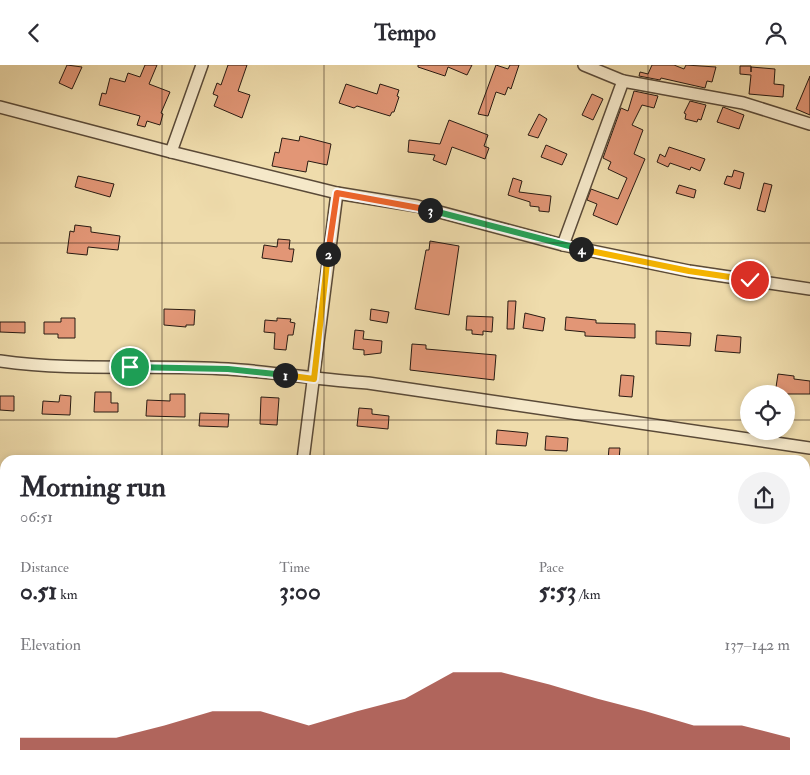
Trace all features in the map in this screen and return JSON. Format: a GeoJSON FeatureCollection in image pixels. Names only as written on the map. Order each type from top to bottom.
{"type":"FeatureCollection","features":[{"type":"Feature","properties":{"kind":"street"},"geometry":{"type":"LineString","coordinates":[[171,152],[202,65]]}},
{"type":"Feature","properties":{"kind":"street"},"geometry":{"type":"LineString","coordinates":[[584,65],[623,81],[743,103],[810,125]]}},
{"type":"Feature","properties":{"kind":"street"},"geometry":{"type":"LineString","coordinates":[[563,245],[623,81]]}},
{"type":"Feature","properties":{"kind":"street"},"geometry":{"type":"LineString","coordinates":[[0,107],[337,193],[417,206],[563,245],[689,271],[810,289]]}},
{"type":"Feature","properties":{"kind":"street"},"geometry":{"type":"LineString","coordinates":[[304,455],[337,193]]}},
{"type":"Feature","properties":{"kind":"street"},"geometry":{"type":"LineString","coordinates":[[0,361],[53,367],[228,369],[368,383],[810,448]]}},
{"type":"Feature","properties":{"kind":"building"},"geometry":{"type":"Polygon","coordinates":[[[67,65],[82,67],[72,89],[59,83],[67,65]]]}},
{"type":"Feature","properties":{"kind":"building"},"geometry":{"type":"Polygon","coordinates":[[[145,65],[157,65],[149,84],[170,92],[161,113],[163,114],[160,125],[147,121],[145,127],[137,125],[140,116],[99,105],[102,93],[106,94],[110,78],[125,82],[128,73],[140,77],[145,65]]]}},
{"type":"Feature","properties":{"kind":"building"},"geometry":{"type":"Polygon","coordinates":[[[228,65],[247,65],[238,91],[250,95],[242,118],[214,106],[218,96],[213,94],[217,83],[221,85],[228,65]]]}},
{"type":"Feature","properties":{"kind":"building"},"geometry":{"type":"Polygon","coordinates":[[[418,65],[472,65],[467,75],[448,67],[445,76],[418,67],[418,65]]]}},
{"type":"Feature","properties":{"kind":"building"},"geometry":{"type":"Polygon","coordinates":[[[496,65],[508,69],[510,65],[519,65],[511,89],[508,87],[505,95],[496,92],[488,116],[478,114],[496,65]]]}},
{"type":"Feature","properties":{"kind":"building"},"geometry":{"type":"Polygon","coordinates":[[[652,65],[674,65],[684,69],[686,65],[716,67],[712,82],[707,81],[705,88],[661,78],[660,80],[639,76],[640,72],[648,74],[652,65]]]}},
{"type":"Feature","properties":{"kind":"building"},"geometry":{"type":"Polygon","coordinates":[[[740,66],[775,69],[774,84],[784,85],[783,97],[749,94],[751,75],[740,74],[740,66]]]}},
{"type":"Feature","properties":{"kind":"building"},"geometry":{"type":"Polygon","coordinates":[[[810,76],[810,115],[796,109],[810,76]]]}},
{"type":"Feature","properties":{"kind":"building"},"geometry":{"type":"Polygon","coordinates":[[[346,84],[377,94],[380,84],[399,90],[397,96],[399,97],[394,112],[390,116],[357,106],[354,108],[339,103],[346,84]]]}},
{"type":"Feature","properties":{"kind":"building"},"geometry":{"type":"Polygon","coordinates":[[[634,91],[658,96],[654,108],[642,105],[632,125],[643,130],[634,154],[645,159],[617,225],[593,215],[597,204],[587,200],[591,189],[618,199],[627,178],[608,169],[611,162],[603,158],[621,108],[628,111],[634,91]]]}},
{"type":"Feature","properties":{"kind":"building"},"geometry":{"type":"Polygon","coordinates":[[[592,94],[603,99],[593,120],[582,115],[592,94]]]}},
{"type":"Feature","properties":{"kind":"building"},"geometry":{"type":"Polygon","coordinates":[[[690,101],[706,105],[701,120],[698,119],[697,122],[685,119],[686,114],[684,113],[690,101]]]}},
{"type":"Feature","properties":{"kind":"building"},"geometry":{"type":"Polygon","coordinates":[[[723,107],[744,115],[739,129],[717,122],[723,107]]]}},
{"type":"Feature","properties":{"kind":"building"},"geometry":{"type":"Polygon","coordinates":[[[539,114],[547,119],[538,138],[528,135],[539,114]]]}},
{"type":"Feature","properties":{"kind":"building"},"geometry":{"type":"Polygon","coordinates":[[[449,120],[488,135],[484,146],[489,148],[485,159],[452,147],[446,165],[433,160],[435,155],[408,152],[409,140],[440,144],[449,120]]]}},
{"type":"Feature","properties":{"kind":"building"},"geometry":{"type":"Polygon","coordinates":[[[300,136],[331,144],[327,165],[308,161],[306,172],[272,166],[275,152],[279,153],[282,138],[299,141],[300,136]]]}},
{"type":"Feature","properties":{"kind":"building"},"geometry":{"type":"Polygon","coordinates":[[[546,145],[567,154],[562,165],[541,157],[546,145]]]}},
{"type":"Feature","properties":{"kind":"building"},"geometry":{"type":"Polygon","coordinates":[[[669,147],[705,159],[700,171],[691,167],[690,170],[670,163],[668,167],[657,162],[660,154],[665,157],[669,147]]]}},
{"type":"Feature","properties":{"kind":"building"},"geometry":{"type":"Polygon","coordinates":[[[734,170],[744,173],[740,189],[724,184],[727,176],[732,177],[734,170]]]}},
{"type":"Feature","properties":{"kind":"building"},"geometry":{"type":"Polygon","coordinates":[[[78,176],[114,184],[110,197],[75,187],[78,176]]]}},
{"type":"Feature","properties":{"kind":"building"},"geometry":{"type":"Polygon","coordinates":[[[513,178],[522,181],[519,192],[551,196],[549,212],[539,211],[539,207],[530,206],[530,202],[508,195],[513,178]]]}},
{"type":"Feature","properties":{"kind":"building"},"geometry":{"type":"Polygon","coordinates":[[[764,183],[772,185],[765,212],[757,210],[764,183]]]}},
{"type":"Feature","properties":{"kind":"building"},"geometry":{"type":"Polygon","coordinates":[[[679,185],[696,190],[694,198],[676,193],[679,185]]]}},
{"type":"Feature","properties":{"kind":"building"},"geometry":{"type":"Polygon","coordinates":[[[75,225],[91,227],[91,232],[120,236],[118,250],[88,247],[87,255],[67,253],[70,231],[74,232],[75,225]]]}},
{"type":"Feature","properties":{"kind":"building"},"geometry":{"type":"Polygon","coordinates":[[[278,239],[290,240],[289,249],[294,249],[292,262],[262,258],[264,245],[277,247],[278,239]]]}},
{"type":"Feature","properties":{"kind":"building"},"geometry":{"type":"Polygon","coordinates":[[[430,241],[459,246],[449,315],[415,309],[426,250],[429,250],[430,241]]]}},
{"type":"Feature","properties":{"kind":"building"},"geometry":{"type":"Polygon","coordinates":[[[508,301],[516,301],[514,329],[507,329],[508,301]]]}},
{"type":"Feature","properties":{"kind":"building"},"geometry":{"type":"Polygon","coordinates":[[[164,309],[195,310],[194,325],[186,325],[186,327],[164,325],[164,309]]]}},
{"type":"Feature","properties":{"kind":"building"},"geometry":{"type":"Polygon","coordinates":[[[371,309],[389,312],[387,323],[370,320],[371,309]]]}},
{"type":"Feature","properties":{"kind":"building"},"geometry":{"type":"Polygon","coordinates":[[[525,313],[545,318],[543,331],[523,328],[525,313]]]}},
{"type":"Feature","properties":{"kind":"building"},"geometry":{"type":"Polygon","coordinates":[[[467,316],[493,317],[492,332],[483,331],[483,335],[472,334],[472,330],[466,330],[467,316]]]}},
{"type":"Feature","properties":{"kind":"building"},"geometry":{"type":"Polygon","coordinates":[[[566,317],[596,320],[596,323],[635,324],[635,338],[585,336],[585,332],[565,330],[566,317]]]}},
{"type":"Feature","properties":{"kind":"building"},"geometry":{"type":"Polygon","coordinates":[[[61,318],[75,318],[75,338],[58,338],[58,334],[44,334],[44,322],[61,322],[61,318]]]}},
{"type":"Feature","properties":{"kind":"building"},"geometry":{"type":"Polygon","coordinates":[[[277,318],[291,319],[290,322],[295,323],[293,335],[288,335],[286,350],[274,349],[275,333],[264,332],[265,320],[277,321],[277,318]]]}},
{"type":"Feature","properties":{"kind":"building"},"geometry":{"type":"Polygon","coordinates":[[[0,322],[25,322],[25,333],[0,332],[0,322]]]}},
{"type":"Feature","properties":{"kind":"building"},"geometry":{"type":"Polygon","coordinates":[[[355,330],[364,331],[363,339],[382,341],[381,353],[364,355],[364,350],[353,349],[355,330]]]}},
{"type":"Feature","properties":{"kind":"building"},"geometry":{"type":"Polygon","coordinates":[[[656,331],[691,333],[690,346],[656,344],[656,331]]]}},
{"type":"Feature","properties":{"kind":"building"},"geometry":{"type":"Polygon","coordinates":[[[717,335],[741,337],[740,353],[715,351],[717,335]]]}},
{"type":"Feature","properties":{"kind":"building"},"geometry":{"type":"Polygon","coordinates":[[[412,344],[426,345],[426,349],[496,355],[494,380],[410,370],[412,344]]]}},
{"type":"Feature","properties":{"kind":"building"},"geometry":{"type":"Polygon","coordinates":[[[778,374],[794,376],[794,379],[810,381],[810,394],[795,394],[795,385],[776,385],[778,374]]]}},
{"type":"Feature","properties":{"kind":"building"},"geometry":{"type":"Polygon","coordinates":[[[621,375],[634,376],[632,397],[619,396],[621,375]]]}},
{"type":"Feature","properties":{"kind":"building"},"geometry":{"type":"Polygon","coordinates":[[[95,392],[111,392],[111,403],[118,403],[118,412],[94,412],[95,392]]]}},
{"type":"Feature","properties":{"kind":"building"},"geometry":{"type":"Polygon","coordinates":[[[170,394],[185,394],[185,417],[146,416],[147,400],[170,401],[170,394]]]}},
{"type":"Feature","properties":{"kind":"building"},"geometry":{"type":"Polygon","coordinates":[[[60,395],[71,396],[70,415],[42,414],[43,401],[59,402],[60,395]]]}},
{"type":"Feature","properties":{"kind":"building"},"geometry":{"type":"Polygon","coordinates":[[[0,396],[14,396],[14,411],[0,410],[0,396]]]}},
{"type":"Feature","properties":{"kind":"building"},"geometry":{"type":"Polygon","coordinates":[[[261,397],[279,398],[277,425],[260,424],[261,397]]]}},
{"type":"Feature","properties":{"kind":"building"},"geometry":{"type":"Polygon","coordinates":[[[359,408],[372,409],[372,414],[389,416],[388,429],[357,426],[359,408]]]}},
{"type":"Feature","properties":{"kind":"building"},"geometry":{"type":"Polygon","coordinates":[[[200,413],[229,414],[228,427],[199,426],[200,413]]]}},
{"type":"Feature","properties":{"kind":"building"},"geometry":{"type":"Polygon","coordinates":[[[497,430],[528,433],[526,446],[496,444],[497,430]]]}},
{"type":"Feature","properties":{"kind":"building"},"geometry":{"type":"Polygon","coordinates":[[[546,436],[568,438],[567,451],[545,450],[546,436]]]}},
{"type":"Feature","properties":{"kind":"building"},"geometry":{"type":"Polygon","coordinates":[[[609,448],[620,448],[619,455],[608,455],[609,448]]]}},
{"type":"Feature","properties":{"kind":"route"},"geometry":{"type":"LineString","coordinates":[[130,367],[228,369],[314,379],[337,193],[417,206],[563,245],[632,260],[750,280]]}}]}
